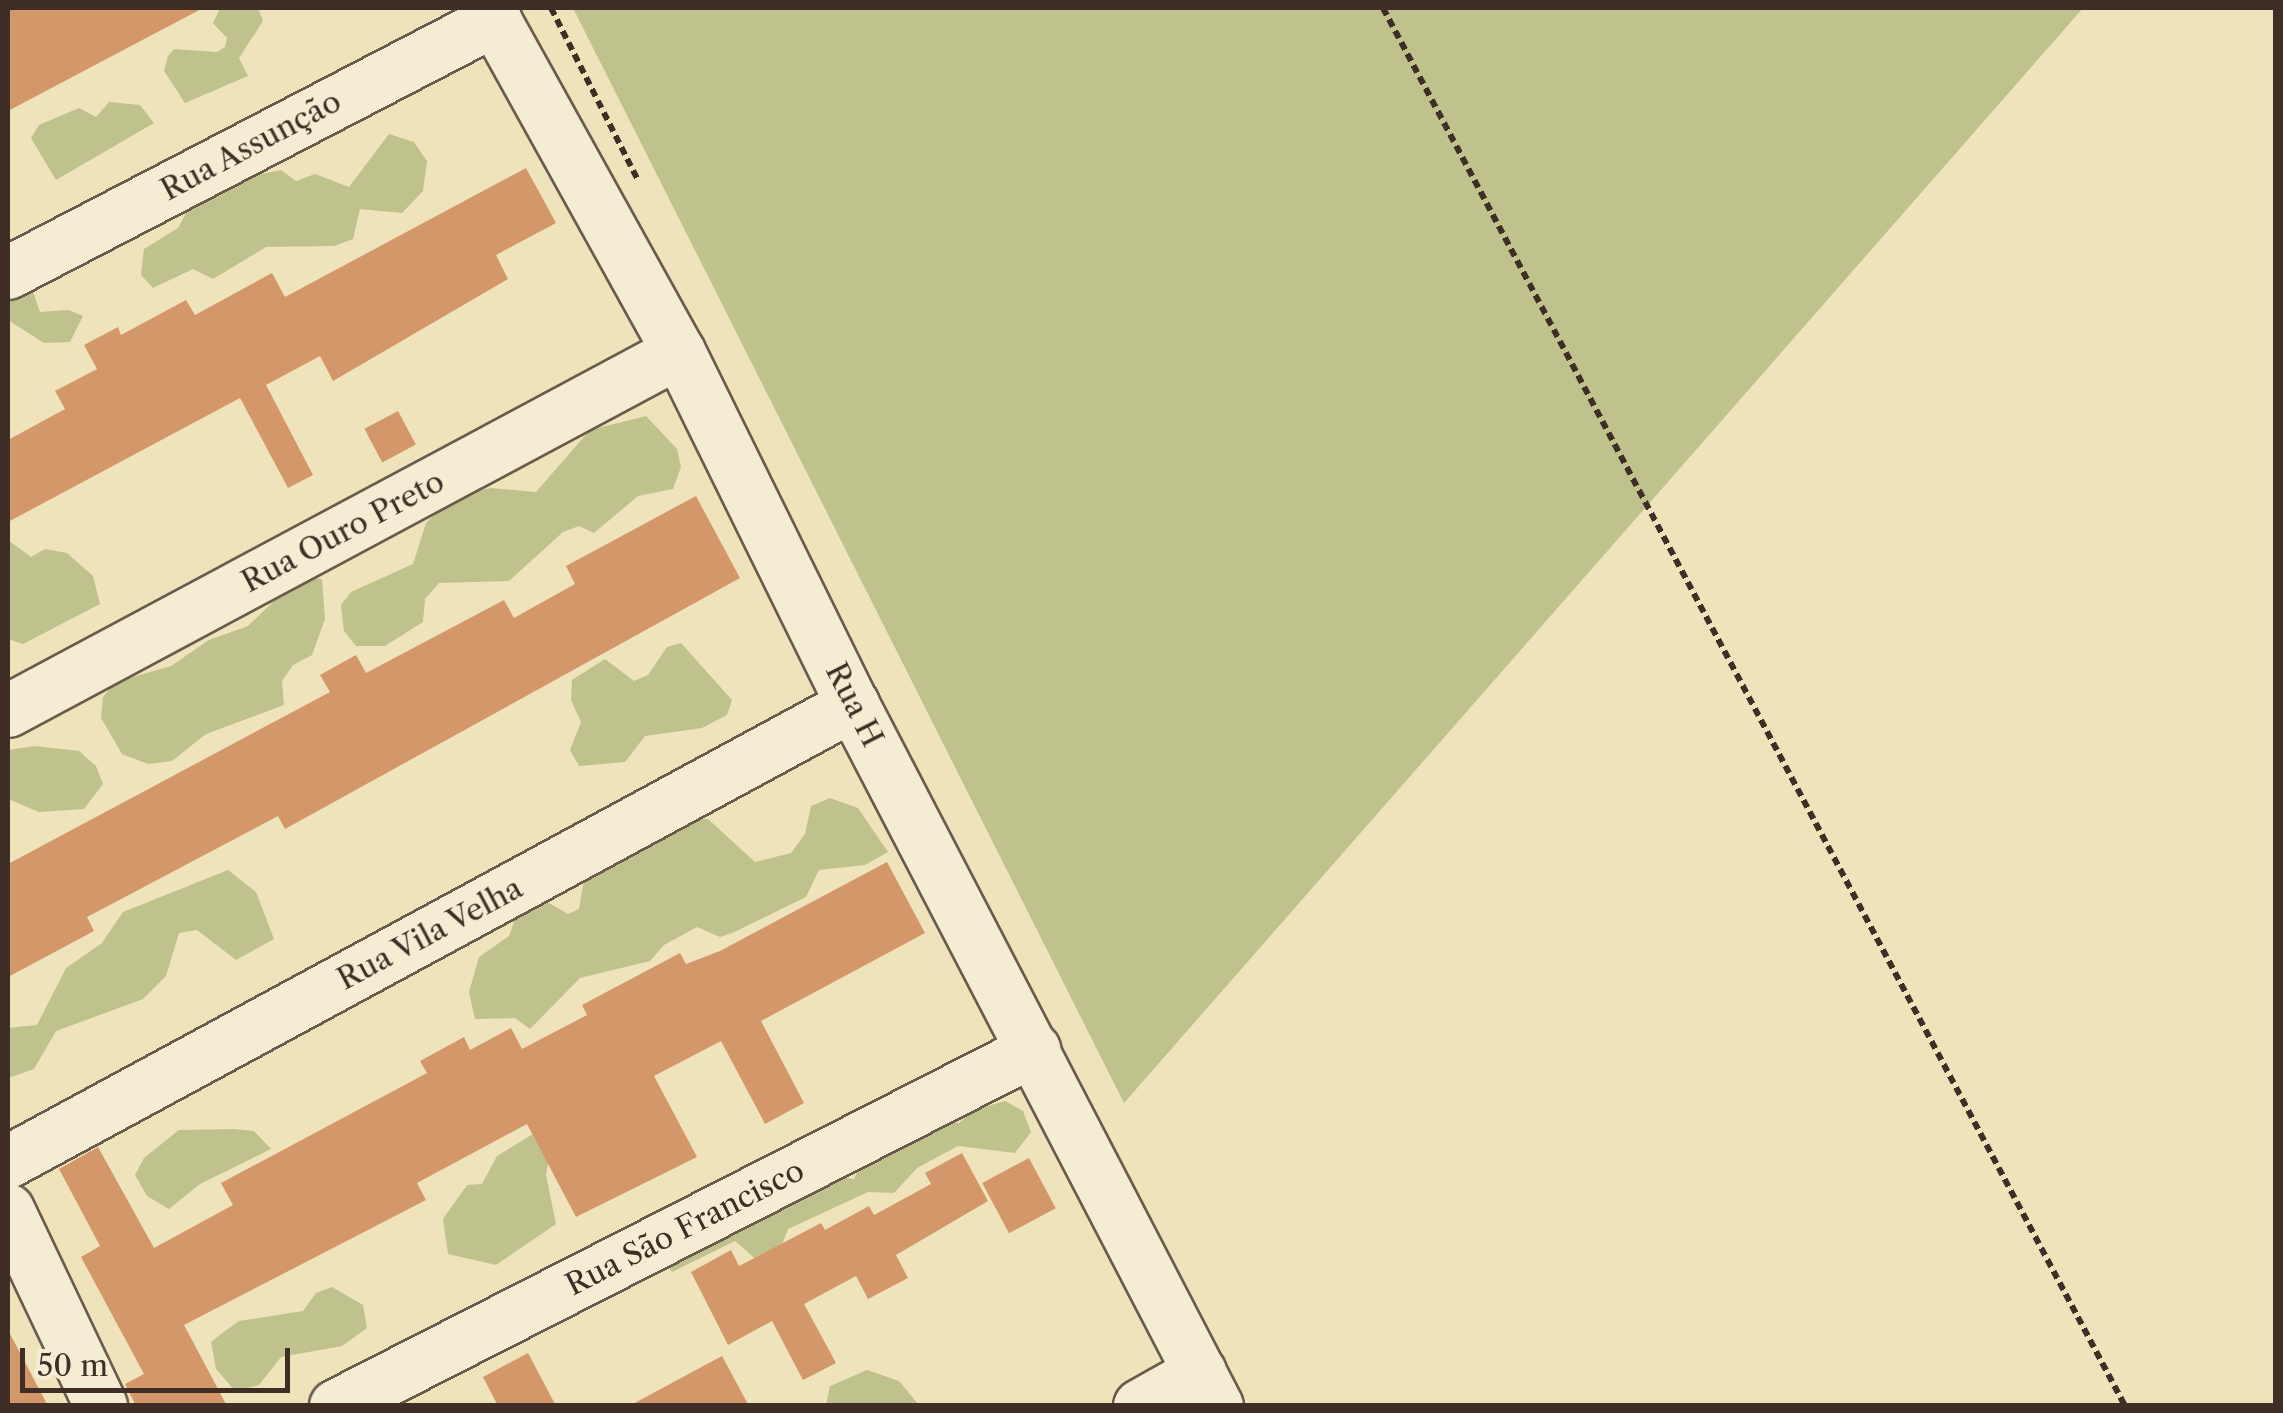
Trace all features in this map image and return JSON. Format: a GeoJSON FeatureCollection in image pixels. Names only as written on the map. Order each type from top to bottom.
{"type":"FeatureCollection","features":[{"type":"Feature","properties":{"kind":"street","name":"Rua Assunção"},"geometry":{"type":"LineString","coordinates":[[8,273],[492,14]]}},
{"type":"Feature","properties":{"kind":"street","name":"Rua H"},"geometry":{"type":"LineString","coordinates":[[492,14],[679,352],[854,705],[1208,1389]]}},
{"type":"Feature","properties":{"kind":"street","name":"Rua Ouro Preto"},"geometry":{"type":"LineString","coordinates":[[8,711],[679,352]]}},
{"type":"Feature","properties":{"kind":"street","name":"Rua Vila Velha"},"geometry":{"type":"LineString","coordinates":[[8,1162],[854,705]]}},
{"type":"Feature","properties":{"kind":"street","name":"Rua São Francisco"},"geometry":{"type":"LineString","coordinates":[[336,1406],[1034,1050]]}},
{"type":"Feature","properties":{"kind":"street"},"geometry":{"type":"LineString","coordinates":[[8,1210],[101,1406]]}},
{"type":"Feature","properties":{"kind":"street"},"geometry":{"type":"LineString","coordinates":[[1140,1406],[1208,1389]]}},
{"type":"Feature","properties":{"kind":"path"},"geometry":{"type":"LineString","coordinates":[[1383,8],[2124,1406]]}},
{"type":"Feature","properties":{"kind":"green space"},"geometry":{"type":"Polygon","coordinates":[[[220,8],[258,8],[263,21],[239,58],[248,76],[185,103],[164,71],[168,56],[174,49],[217,52],[225,47],[227,38],[213,23],[220,8]]]}},
{"type":"Feature","properties":{"kind":"green space"},"geometry":{"type":"Polygon","coordinates":[[[573,8],[2083,8],[1124,1103],[573,8]]]}},
{"type":"Feature","properties":{"kind":"green space"},"geometry":{"type":"Polygon","coordinates":[[[109,102],[140,105],[154,123],[56,180],[31,138],[39,125],[79,108],[96,117],[109,102]]]}},
{"type":"Feature","properties":{"kind":"green space"},"geometry":{"type":"Polygon","coordinates":[[[389,134],[414,142],[427,161],[423,191],[402,213],[360,209],[353,239],[334,246],[266,247],[213,279],[193,269],[153,288],[141,275],[144,249],[178,228],[201,186],[281,170],[296,181],[315,174],[349,187],[389,134]]]}},
{"type":"Feature","properties":{"kind":"green space"},"geometry":{"type":"Polygon","coordinates":[[[8,281],[30,283],[40,312],[69,310],[83,316],[70,342],[44,343],[8,320],[8,281]]]}},
{"type":"Feature","properties":{"kind":"green space"},"geometry":{"type":"Polygon","coordinates":[[[646,416],[677,449],[681,467],[673,489],[638,496],[594,533],[579,526],[563,532],[509,581],[439,583],[425,599],[423,622],[385,646],[356,646],[344,631],[341,605],[351,592],[413,564],[426,523],[453,496],[491,488],[536,492],[590,430],[646,416]]]}},
{"type":"Feature","properties":{"kind":"green space"},"geometry":{"type":"Polygon","coordinates":[[[8,540],[31,557],[45,549],[67,553],[93,576],[100,604],[23,644],[8,639],[8,540]]]}},
{"type":"Feature","properties":{"kind":"green space"},"geometry":{"type":"Polygon","coordinates":[[[300,576],[322,579],[325,619],[312,655],[293,665],[282,681],[284,705],[206,734],[172,761],[148,764],[122,754],[101,718],[103,697],[115,682],[171,666],[209,640],[248,626],[300,576]]]}},
{"type":"Feature","properties":{"kind":"green space"},"geometry":{"type":"Polygon","coordinates":[[[681,643],[732,700],[727,715],[702,728],[645,736],[625,762],[579,766],[570,750],[581,722],[571,700],[572,680],[605,659],[634,681],[648,675],[667,647],[681,643]]]}},
{"type":"Feature","properties":{"kind":"green space"},"geometry":{"type":"Polygon","coordinates":[[[35,746],[79,751],[96,766],[103,784],[84,809],[39,812],[8,799],[8,750],[35,746]]]}},
{"type":"Feature","properties":{"kind":"green space"},"geometry":{"type":"Polygon","coordinates":[[[830,798],[858,808],[888,852],[865,865],[819,870],[806,897],[732,933],[720,937],[697,927],[664,945],[650,961],[580,978],[530,1029],[515,1018],[475,1019],[469,992],[479,957],[509,936],[519,908],[542,899],[568,914],[579,909],[585,874],[631,850],[646,850],[682,818],[708,819],[755,862],[791,853],[805,834],[811,806],[830,798]]]}},
{"type":"Feature","properties":{"kind":"green space"},"geometry":{"type":"Polygon","coordinates":[[[228,870],[256,892],[274,939],[236,960],[197,930],[179,933],[166,976],[143,999],[56,1031],[34,1069],[8,1078],[8,1028],[37,1025],[66,968],[102,943],[123,912],[228,870]]]}},
{"type":"Feature","properties":{"kind":"green space"},"geometry":{"type":"Polygon","coordinates":[[[1005,1101],[1023,1111],[1031,1132],[1015,1153],[958,1146],[917,1168],[894,1193],[868,1192],[788,1229],[776,1260],[760,1263],[735,1241],[672,1272],[662,1258],[840,1177],[854,1179],[868,1151],[921,1138],[942,1121],[959,1123],[974,1110],[1005,1101]]]}},
{"type":"Feature","properties":{"kind":"green space"},"geometry":{"type":"Polygon","coordinates":[[[179,1130],[254,1131],[271,1149],[200,1184],[169,1209],[147,1196],[135,1175],[144,1158],[179,1130]]]}},
{"type":"Feature","properties":{"kind":"green space"},"geometry":{"type":"Polygon","coordinates":[[[536,1132],[550,1154],[546,1175],[556,1224],[496,1265],[448,1254],[443,1219],[467,1185],[482,1184],[497,1156],[536,1132]]]}},
{"type":"Feature","properties":{"kind":"green space"},"geometry":{"type":"Polygon","coordinates":[[[332,1287],[363,1305],[367,1328],[342,1346],[281,1357],[259,1385],[235,1391],[216,1369],[211,1342],[239,1321],[303,1311],[316,1293],[332,1287]]]}},
{"type":"Feature","properties":{"kind":"green space"},"geometry":{"type":"Polygon","coordinates":[[[867,1370],[899,1381],[919,1405],[826,1405],[830,1386],[867,1370]]]}},
{"type":"Feature","properties":{"kind":"building"},"geometry":{"type":"Polygon","coordinates":[[[8,8],[203,8],[8,111],[8,8]]]}},
{"type":"Feature","properties":{"kind":"building"},"geometry":{"type":"Polygon","coordinates":[[[526,168],[556,223],[496,255],[508,279],[333,381],[320,356],[266,385],[313,475],[288,488],[240,398],[8,522],[8,440],[65,409],[55,391],[97,369],[84,345],[118,327],[121,335],[186,300],[195,315],[272,273],[285,297],[526,168]]]}},
{"type":"Feature","properties":{"kind":"building"},"geometry":{"type":"Polygon","coordinates":[[[398,411],[416,445],[382,462],[364,429],[398,411]]]}},
{"type":"Feature","properties":{"kind":"building"},"geometry":{"type":"Polygon","coordinates":[[[696,496],[740,578],[285,829],[278,816],[87,917],[94,931],[8,977],[8,864],[330,692],[320,675],[356,655],[366,673],[504,600],[514,618],[575,584],[566,566],[696,496]]]}},
{"type":"Feature","properties":{"kind":"building"},"geometry":{"type":"Polygon","coordinates":[[[887,862],[925,933],[761,1021],[804,1103],[765,1124],[721,1041],[654,1076],[697,1157],[576,1217],[527,1124],[417,1183],[426,1200],[184,1325],[227,1406],[136,1406],[125,1384],[144,1374],[81,1257],[100,1246],[59,1169],[98,1147],[154,1248],[233,1205],[221,1183],[427,1073],[420,1061],[464,1037],[470,1050],[511,1028],[522,1049],[587,1015],[582,1005],[680,953],[686,964],[720,951],[887,862]]]}},
{"type":"Feature","properties":{"kind":"building"},"geometry":{"type":"Polygon","coordinates":[[[962,1153],[988,1201],[896,1255],[908,1278],[868,1299],[856,1276],[804,1304],[836,1363],[803,1380],[772,1321],[728,1345],[691,1272],[731,1250],[739,1266],[821,1223],[825,1230],[869,1206],[874,1215],[931,1184],[925,1173],[962,1153]]]}},
{"type":"Feature","properties":{"kind":"building"},"geometry":{"type":"Polygon","coordinates":[[[1029,1158],[1056,1208],[1009,1233],[982,1183],[1029,1158]]]}},
{"type":"Feature","properties":{"kind":"building"},"geometry":{"type":"Polygon","coordinates":[[[8,1330],[48,1406],[8,1406],[8,1330]]]}},
{"type":"Feature","properties":{"kind":"building"},"geometry":{"type":"Polygon","coordinates":[[[528,1353],[556,1406],[498,1406],[483,1377],[528,1353]]]}},
{"type":"Feature","properties":{"kind":"building"},"geometry":{"type":"Polygon","coordinates":[[[722,1356],[749,1406],[629,1406],[722,1356]]]}}]}
